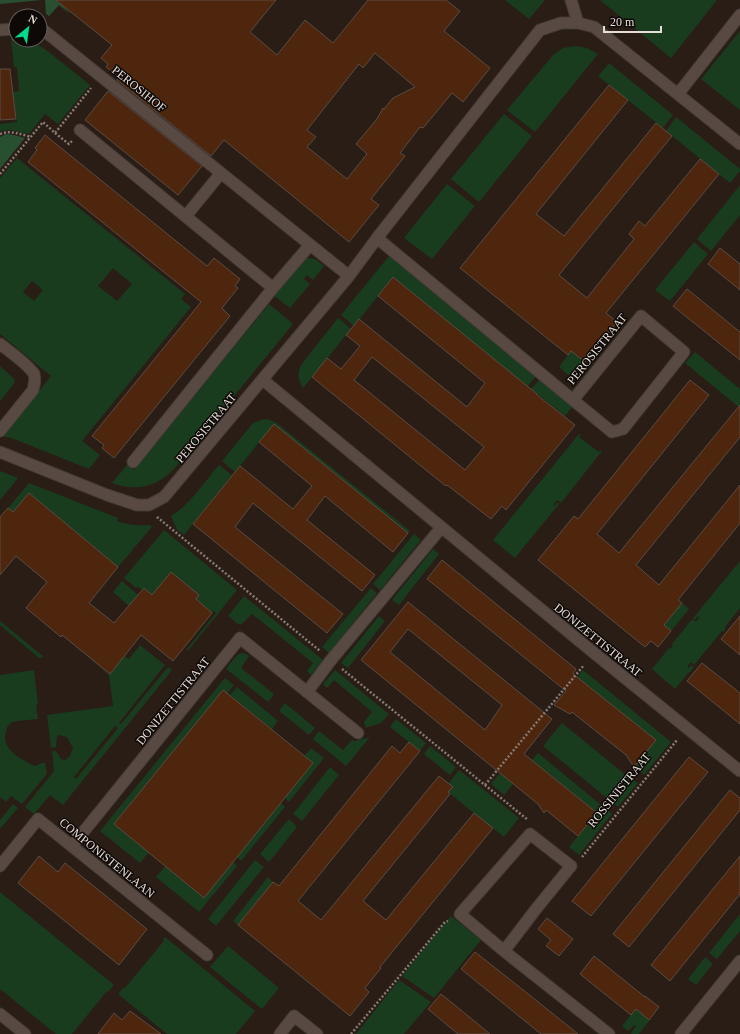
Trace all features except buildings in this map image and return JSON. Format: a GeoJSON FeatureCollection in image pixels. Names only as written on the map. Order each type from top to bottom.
{"type":"FeatureCollection","features":[{"type":"Feature","properties":{"kind":"street"},"geometry":{"type":"LineString","coordinates":[[571,0],[578,23],[594,27],[740,144]]}},
{"type":"Feature","properties":{"kind":"street"},"geometry":{"type":"LineString","coordinates":[[678,94],[740,15]]}},
{"type":"Feature","properties":{"kind":"street","name":"PEROSISTRAAT"},"geometry":{"type":"LineString","coordinates":[[149,505],[164,497],[349,276],[540,30],[561,23],[578,23]]}},
{"type":"Feature","properties":{"kind":"street","name":"PEROSIHOF"},"geometry":{"type":"LineString","coordinates":[[48,33],[349,276]]}},
{"type":"Feature","properties":{"kind":"street"},"geometry":{"type":"LineString","coordinates":[[80,130],[273,288]]}},
{"type":"Feature","properties":{"kind":"street"},"geometry":{"type":"LineString","coordinates":[[186,216],[221,173]]}},
{"type":"Feature","properties":{"kind":"street","name":"PEROSISTRAAT"},"geometry":{"type":"LineString","coordinates":[[377,238],[573,400],[612,432],[623,429],[684,352],[641,316],[573,400]]}},
{"type":"Feature","properties":{"kind":"street"},"geometry":{"type":"LineString","coordinates":[[133,462],[273,288],[310,245]]}},
{"type":"Feature","properties":{"kind":"street"},"geometry":{"type":"LineString","coordinates":[[0,344],[29,368],[34,375],[35,384],[33,390],[0,432]]}},
{"type":"Feature","properties":{"kind":"street","name":"DONIZETTISTRAAT"},"geometry":{"type":"LineString","coordinates":[[262,380],[441,528],[740,771]]}},
{"type":"Feature","properties":{"kind":"street"},"geometry":{"type":"LineString","coordinates":[[0,452],[106,495],[137,505],[149,505]]}},
{"type":"Feature","properties":{"kind":"street"},"geometry":{"type":"LineString","coordinates":[[307,692],[331,660],[441,528]]}},
{"type":"Feature","properties":{"kind":"street","name":"DONIZETTISTRAAT"},"geometry":{"type":"LineString","coordinates":[[72,846],[240,638],[358,733]]}},
{"type":"Feature","properties":{"kind":"street","name":"COMPONISTENLAAN"},"geometry":{"type":"LineString","coordinates":[[0,866],[38,819],[207,955]]}},
{"type":"Feature","properties":{"kind":"street"},"geometry":{"type":"LineString","coordinates":[[504,951],[570,866],[530,834],[460,914],[504,951],[609,1034]]}},
{"type":"Feature","properties":{"kind":"street"},"geometry":{"type":"LineString","coordinates":[[681,1034],[740,961]]}},
{"type":"Feature","properties":{"kind":"street"},"geometry":{"type":"LineString","coordinates":[[0,1014],[24,1034]]}},
{"type":"Feature","properties":{"kind":"street"},"geometry":{"type":"LineString","coordinates":[[280,1034],[294,1016],[317,1034]]}},
{"type":"Feature","properties":{"kind":"path"},"geometry":{"type":"LineString","coordinates":[[0,174],[43,122],[55,133],[102,76]]}},
{"type":"Feature","properties":{"kind":"path"},"geometry":{"type":"LineString","coordinates":[[0,134],[11,132],[31,137]]}},
{"type":"Feature","properties":{"kind":"path"},"geometry":{"type":"LineString","coordinates":[[149,505],[156,517],[530,822]]}},
{"type":"Feature","properties":{"kind":"path"},"geometry":{"type":"LineString","coordinates":[[485,785],[594,653]]}},
{"type":"Feature","properties":{"kind":"path","name":"ROSSINISTRAAT"},"geometry":{"type":"LineString","coordinates":[[570,866],[582,857],[686,728]]}},
{"type":"Feature","properties":{"kind":"path"},"geometry":{"type":"LineString","coordinates":[[351,1034],[445,922],[460,914]]}},
{"type":"Feature","properties":{"kind":"green space"},"geometry":{"type":"Polygon","coordinates":[[[0,0],[42,0],[0,4],[0,0]]]}},
{"type":"Feature","properties":{"kind":"green space"},"geometry":{"type":"Polygon","coordinates":[[[45,0],[55,0],[70,14],[59,5],[49,16],[48,8],[46,8],[45,0]]]}},
{"type":"Feature","properties":{"kind":"green space"},"geometry":{"type":"Polygon","coordinates":[[[505,0],[545,0],[529,19],[505,0]]]}},
{"type":"Feature","properties":{"kind":"green space"},"geometry":{"type":"Polygon","coordinates":[[[600,0],[717,0],[671,58],[600,0]]]}},
{"type":"Feature","properties":{"kind":"green space"},"geometry":{"type":"Polygon","coordinates":[[[740,31],[740,110],[701,79],[740,31]]]}},
{"type":"Feature","properties":{"kind":"green space"},"geometry":{"type":"Polygon","coordinates":[[[575,46],[587,48],[598,54],[535,132],[507,110],[553,55],[563,48],[575,46]]]}},
{"type":"Feature","properties":{"kind":"green space"},"geometry":{"type":"Polygon","coordinates":[[[12,48],[43,48],[90,85],[58,124],[45,114],[29,134],[10,130],[0,131],[0,124],[17,122],[13,92],[19,91],[17,67],[14,67],[12,48]]]}},
{"type":"Feature","properties":{"kind":"green space"},"geometry":{"type":"Polygon","coordinates":[[[609,63],[673,115],[663,128],[598,76],[609,63]]]}},
{"type":"Feature","properties":{"kind":"green space"},"geometry":{"type":"Polygon","coordinates":[[[504,114],[532,136],[479,202],[451,179],[504,114]]]}},
{"type":"Feature","properties":{"kind":"green space"},"geometry":{"type":"Polygon","coordinates":[[[676,117],[740,169],[730,183],[666,131],[676,117]]]}},
{"type":"Feature","properties":{"kind":"green space"},"geometry":{"type":"Polygon","coordinates":[[[6,134],[25,138],[0,169],[0,137],[6,134]]]}},
{"type":"Feature","properties":{"kind":"green space"},"geometry":{"type":"Polygon","coordinates":[[[17,158],[185,294],[181,299],[191,307],[82,441],[100,455],[89,469],[9,437],[3,436],[51,376],[0,334],[0,178],[17,158]],[[113,268],[98,286],[117,301],[132,284],[113,268]],[[32,281],[23,292],[34,301],[43,290],[32,281]]]}},
{"type":"Feature","properties":{"kind":"green space"},"geometry":{"type":"Polygon","coordinates":[[[447,184],[475,206],[432,259],[404,238],[447,184]]]}},
{"type":"Feature","properties":{"kind":"green space"},"geometry":{"type":"Polygon","coordinates":[[[740,185],[740,215],[711,251],[697,239],[740,185]]]}},
{"type":"Feature","properties":{"kind":"green space"},"geometry":{"type":"Polygon","coordinates":[[[694,242],[708,254],[670,301],[655,290],[694,242]]]}},
{"type":"Feature","properties":{"kind":"green space"},"geometry":{"type":"Polygon","coordinates":[[[389,256],[536,376],[527,387],[393,277],[354,326],[341,315],[389,256]]]}},
{"type":"Feature","properties":{"kind":"green space"},"geometry":{"type":"Polygon","coordinates":[[[307,258],[315,259],[324,266],[313,280],[307,275],[304,279],[310,284],[290,308],[274,296],[301,262],[307,258]]]}},
{"type":"Feature","properties":{"kind":"green space"},"geometry":{"type":"Polygon","coordinates":[[[269,304],[293,324],[175,468],[161,480],[146,486],[130,487],[112,483],[127,465],[134,470],[269,304]]]}},
{"type":"Feature","properties":{"kind":"green space"},"geometry":{"type":"Polygon","coordinates":[[[338,318],[351,329],[303,388],[299,377],[301,365],[338,318]]]}},
{"type":"Feature","properties":{"kind":"green space"},"geometry":{"type":"Polygon","coordinates":[[[571,351],[585,362],[572,378],[559,367],[571,351]]]}},
{"type":"Feature","properties":{"kind":"green space"},"geometry":{"type":"Polygon","coordinates":[[[695,352],[740,389],[740,408],[685,363],[695,352]]]}},
{"type":"Feature","properties":{"kind":"green space"},"geometry":{"type":"Polygon","coordinates":[[[0,366],[15,381],[0,401],[0,366]]]}},
{"type":"Feature","properties":{"kind":"green space"},"geometry":{"type":"Polygon","coordinates":[[[540,379],[543,381],[542,383],[545,385],[546,384],[567,401],[566,402],[569,405],[571,404],[573,406],[565,416],[531,389],[540,379]]]}},
{"type":"Feature","properties":{"kind":"green space"},"geometry":{"type":"Polygon","coordinates":[[[266,419],[278,424],[410,531],[408,533],[274,424],[235,472],[222,461],[253,423],[266,419]]]}},
{"type":"Feature","properties":{"kind":"green space"},"geometry":{"type":"Polygon","coordinates":[[[579,434],[581,435],[579,437],[599,452],[600,450],[602,451],[561,503],[557,500],[553,505],[555,506],[557,502],[559,504],[515,558],[493,540],[579,434]]]}},
{"type":"Feature","properties":{"kind":"green space"},"geometry":{"type":"Polygon","coordinates":[[[219,465],[232,475],[184,535],[177,530],[171,516],[191,499],[219,465]]]}},
{"type":"Feature","properties":{"kind":"green space"},"geometry":{"type":"Polygon","coordinates":[[[0,471],[18,478],[0,500],[0,471]]]}},
{"type":"Feature","properties":{"kind":"green space"},"geometry":{"type":"Polygon","coordinates":[[[29,483],[118,518],[117,521],[133,525],[150,525],[152,527],[118,567],[29,493],[13,512],[8,508],[29,483]]]}},
{"type":"Feature","properties":{"kind":"green space"},"geometry":{"type":"Polygon","coordinates":[[[164,530],[237,590],[188,651],[187,649],[216,613],[214,611],[212,613],[196,599],[199,595],[171,573],[152,595],[144,588],[142,590],[138,587],[136,588],[124,578],[164,530]]]}},
{"type":"Feature","properties":{"kind":"green space"},"geometry":{"type":"Polygon","coordinates":[[[414,534],[421,540],[380,590],[373,584],[414,534]]]}},
{"type":"Feature","properties":{"kind":"green space"},"geometry":{"type":"Polygon","coordinates":[[[433,549],[439,554],[399,605],[392,600],[433,549]]]}},
{"type":"Feature","properties":{"kind":"green space"},"geometry":{"type":"Polygon","coordinates":[[[740,561],[740,608],[725,627],[726,628],[723,632],[722,631],[694,665],[691,662],[687,667],[689,668],[691,665],[694,667],[675,689],[652,669],[669,648],[670,649],[673,645],[672,644],[692,619],[696,622],[699,617],[698,616],[695,620],[693,618],[740,561]]]}},
{"type":"Feature","properties":{"kind":"green space"},"geometry":{"type":"Polygon","coordinates":[[[122,581],[138,595],[129,606],[113,592],[122,581]]]}},
{"type":"Feature","properties":{"kind":"green space"},"geometry":{"type":"Polygon","coordinates":[[[371,588],[377,593],[329,653],[322,647],[371,588]]]}},
{"type":"Feature","properties":{"kind":"green space"},"geometry":{"type":"Polygon","coordinates":[[[244,596],[323,660],[311,675],[307,671],[313,663],[252,614],[242,624],[238,624],[228,616],[244,596]]]}},
{"type":"Feature","properties":{"kind":"green space"},"geometry":{"type":"Polygon","coordinates":[[[682,603],[689,609],[671,631],[664,625],[682,603]]]}},
{"type":"Feature","properties":{"kind":"green space"},"geometry":{"type":"Polygon","coordinates":[[[379,616],[385,621],[348,668],[341,663],[379,616]]]}},
{"type":"Feature","properties":{"kind":"green space"},"geometry":{"type":"Polygon","coordinates":[[[0,621],[44,657],[39,658],[0,625],[0,621]]]}},
{"type":"Feature","properties":{"kind":"green space"},"geometry":{"type":"Polygon","coordinates":[[[140,645],[165,665],[119,723],[121,724],[168,667],[172,670],[63,805],[50,795],[34,814],[25,807],[54,771],[52,751],[56,751],[61,759],[65,760],[70,756],[73,748],[67,737],[58,735],[56,747],[51,748],[47,715],[113,706],[109,675],[82,652],[109,674],[124,656],[129,659],[140,645]],[[115,726],[74,777],[76,779],[118,728],[115,726]]]}},
{"type":"Feature","properties":{"kind":"green space"},"geometry":{"type":"Polygon","coordinates":[[[241,653],[249,656],[241,668],[274,694],[268,702],[226,669],[236,656],[241,653]]]}},
{"type":"Feature","properties":{"kind":"green space"},"geometry":{"type":"Polygon","coordinates":[[[34,670],[38,704],[36,705],[38,719],[19,721],[9,724],[5,737],[9,748],[24,761],[35,766],[45,762],[47,774],[22,804],[11,796],[6,802],[0,797],[0,675],[34,670]]]}},
{"type":"Feature","properties":{"kind":"green space"},"geometry":{"type":"Polygon","coordinates":[[[335,670],[389,714],[381,723],[365,728],[366,726],[364,722],[372,712],[334,680],[327,688],[323,684],[335,670]]]}},
{"type":"Feature","properties":{"kind":"green space"},"geometry":{"type":"Polygon","coordinates":[[[583,670],[671,742],[644,775],[634,767],[655,741],[578,704],[565,693],[583,670]]]}},
{"type":"Feature","properties":{"kind":"green space"},"geometry":{"type":"Polygon","coordinates":[[[225,678],[234,685],[227,694],[223,690],[114,824],[149,852],[140,863],[100,831],[225,678]]]}},
{"type":"Feature","properties":{"kind":"green space"},"geometry":{"type":"Polygon","coordinates":[[[237,687],[278,721],[272,729],[230,695],[237,687]]]}},
{"type":"Feature","properties":{"kind":"green space"},"geometry":{"type":"Polygon","coordinates":[[[285,703],[315,728],[309,735],[279,711],[285,703]]]}},
{"type":"Feature","properties":{"kind":"green space"},"geometry":{"type":"Polygon","coordinates":[[[396,719],[426,743],[420,751],[390,727],[396,719]]]}},
{"type":"Feature","properties":{"kind":"green space"},"geometry":{"type":"Polygon","coordinates":[[[562,723],[627,776],[638,783],[618,807],[543,746],[562,723]]]}},
{"type":"Feature","properties":{"kind":"green space"},"geometry":{"type":"Polygon","coordinates":[[[319,731],[343,750],[352,740],[355,741],[370,737],[346,766],[313,739],[319,731]]]}},
{"type":"Feature","properties":{"kind":"green space"},"geometry":{"type":"Polygon","coordinates":[[[430,746],[456,767],[450,775],[424,754],[430,746]]]}},
{"type":"Feature","properties":{"kind":"green space"},"geometry":{"type":"Polygon","coordinates":[[[311,748],[324,758],[289,802],[285,798],[313,763],[304,756],[311,748]]]}},
{"type":"Feature","properties":{"kind":"green space"},"geometry":{"type":"Polygon","coordinates":[[[538,753],[612,814],[579,855],[569,847],[597,813],[532,760],[538,753]]]}},
{"type":"Feature","properties":{"kind":"green space"},"geometry":{"type":"Polygon","coordinates":[[[513,757],[526,768],[504,795],[491,784],[513,757]]]}},
{"type":"Feature","properties":{"kind":"green space"},"geometry":{"type":"Polygon","coordinates":[[[330,767],[339,775],[302,821],[293,814],[330,767]]]}},
{"type":"Feature","properties":{"kind":"green space"},"geometry":{"type":"Polygon","coordinates":[[[459,770],[519,818],[504,837],[444,789],[459,770]]]}},
{"type":"Feature","properties":{"kind":"green space"},"geometry":{"type":"Polygon","coordinates":[[[281,803],[285,807],[241,861],[237,857],[281,803]]]}},
{"type":"Feature","properties":{"kind":"green space"},"geometry":{"type":"Polygon","coordinates":[[[13,804],[18,808],[0,829],[0,820],[13,804]]]}},
{"type":"Feature","properties":{"kind":"green space"},"geometry":{"type":"Polygon","coordinates":[[[289,819],[297,827],[269,862],[260,854],[289,819]]]}},
{"type":"Feature","properties":{"kind":"green space"},"geometry":{"type":"Polygon","coordinates":[[[255,860],[264,867],[216,926],[208,919],[255,860]]]}},
{"type":"Feature","properties":{"kind":"green space"},"geometry":{"type":"Polygon","coordinates":[[[233,862],[237,866],[199,912],[156,877],[165,866],[173,873],[233,862]]]}},
{"type":"Feature","properties":{"kind":"green space"},"geometry":{"type":"Polygon","coordinates":[[[268,877],[273,882],[238,925],[233,921],[268,877]]]}},
{"type":"Feature","properties":{"kind":"green space"},"geometry":{"type":"Polygon","coordinates":[[[0,892],[114,985],[108,992],[107,991],[72,1034],[56,1034],[0,989],[0,892]]]}},
{"type":"Feature","properties":{"kind":"green space"},"geometry":{"type":"Polygon","coordinates":[[[740,914],[740,931],[717,959],[709,953],[740,914]]]}},
{"type":"Feature","properties":{"kind":"green space"},"geometry":{"type":"Polygon","coordinates":[[[451,916],[481,940],[434,998],[402,976],[451,916]]]}},
{"type":"Feature","properties":{"kind":"green space"},"geometry":{"type":"Polygon","coordinates":[[[165,937],[255,1011],[236,1034],[167,1034],[118,994],[124,987],[125,988],[164,941],[163,940],[165,937]]]}},
{"type":"Feature","properties":{"kind":"green space"},"geometry":{"type":"Polygon","coordinates":[[[228,946],[279,988],[262,1009],[210,967],[228,946]]]}},
{"type":"Feature","properties":{"kind":"green space"},"geometry":{"type":"Polygon","coordinates":[[[705,957],[713,964],[696,985],[688,979],[705,957]]]}},
{"type":"Feature","properties":{"kind":"green space"},"geometry":{"type":"Polygon","coordinates":[[[399,980],[431,1002],[404,1034],[356,1034],[399,980]]]}},
{"type":"Feature","properties":{"kind":"green space"},"geometry":{"type":"Polygon","coordinates":[[[636,1009],[649,1021],[639,1034],[632,1034],[631,1033],[636,1026],[634,1025],[628,1031],[622,1026],[636,1009]]]}}]}
